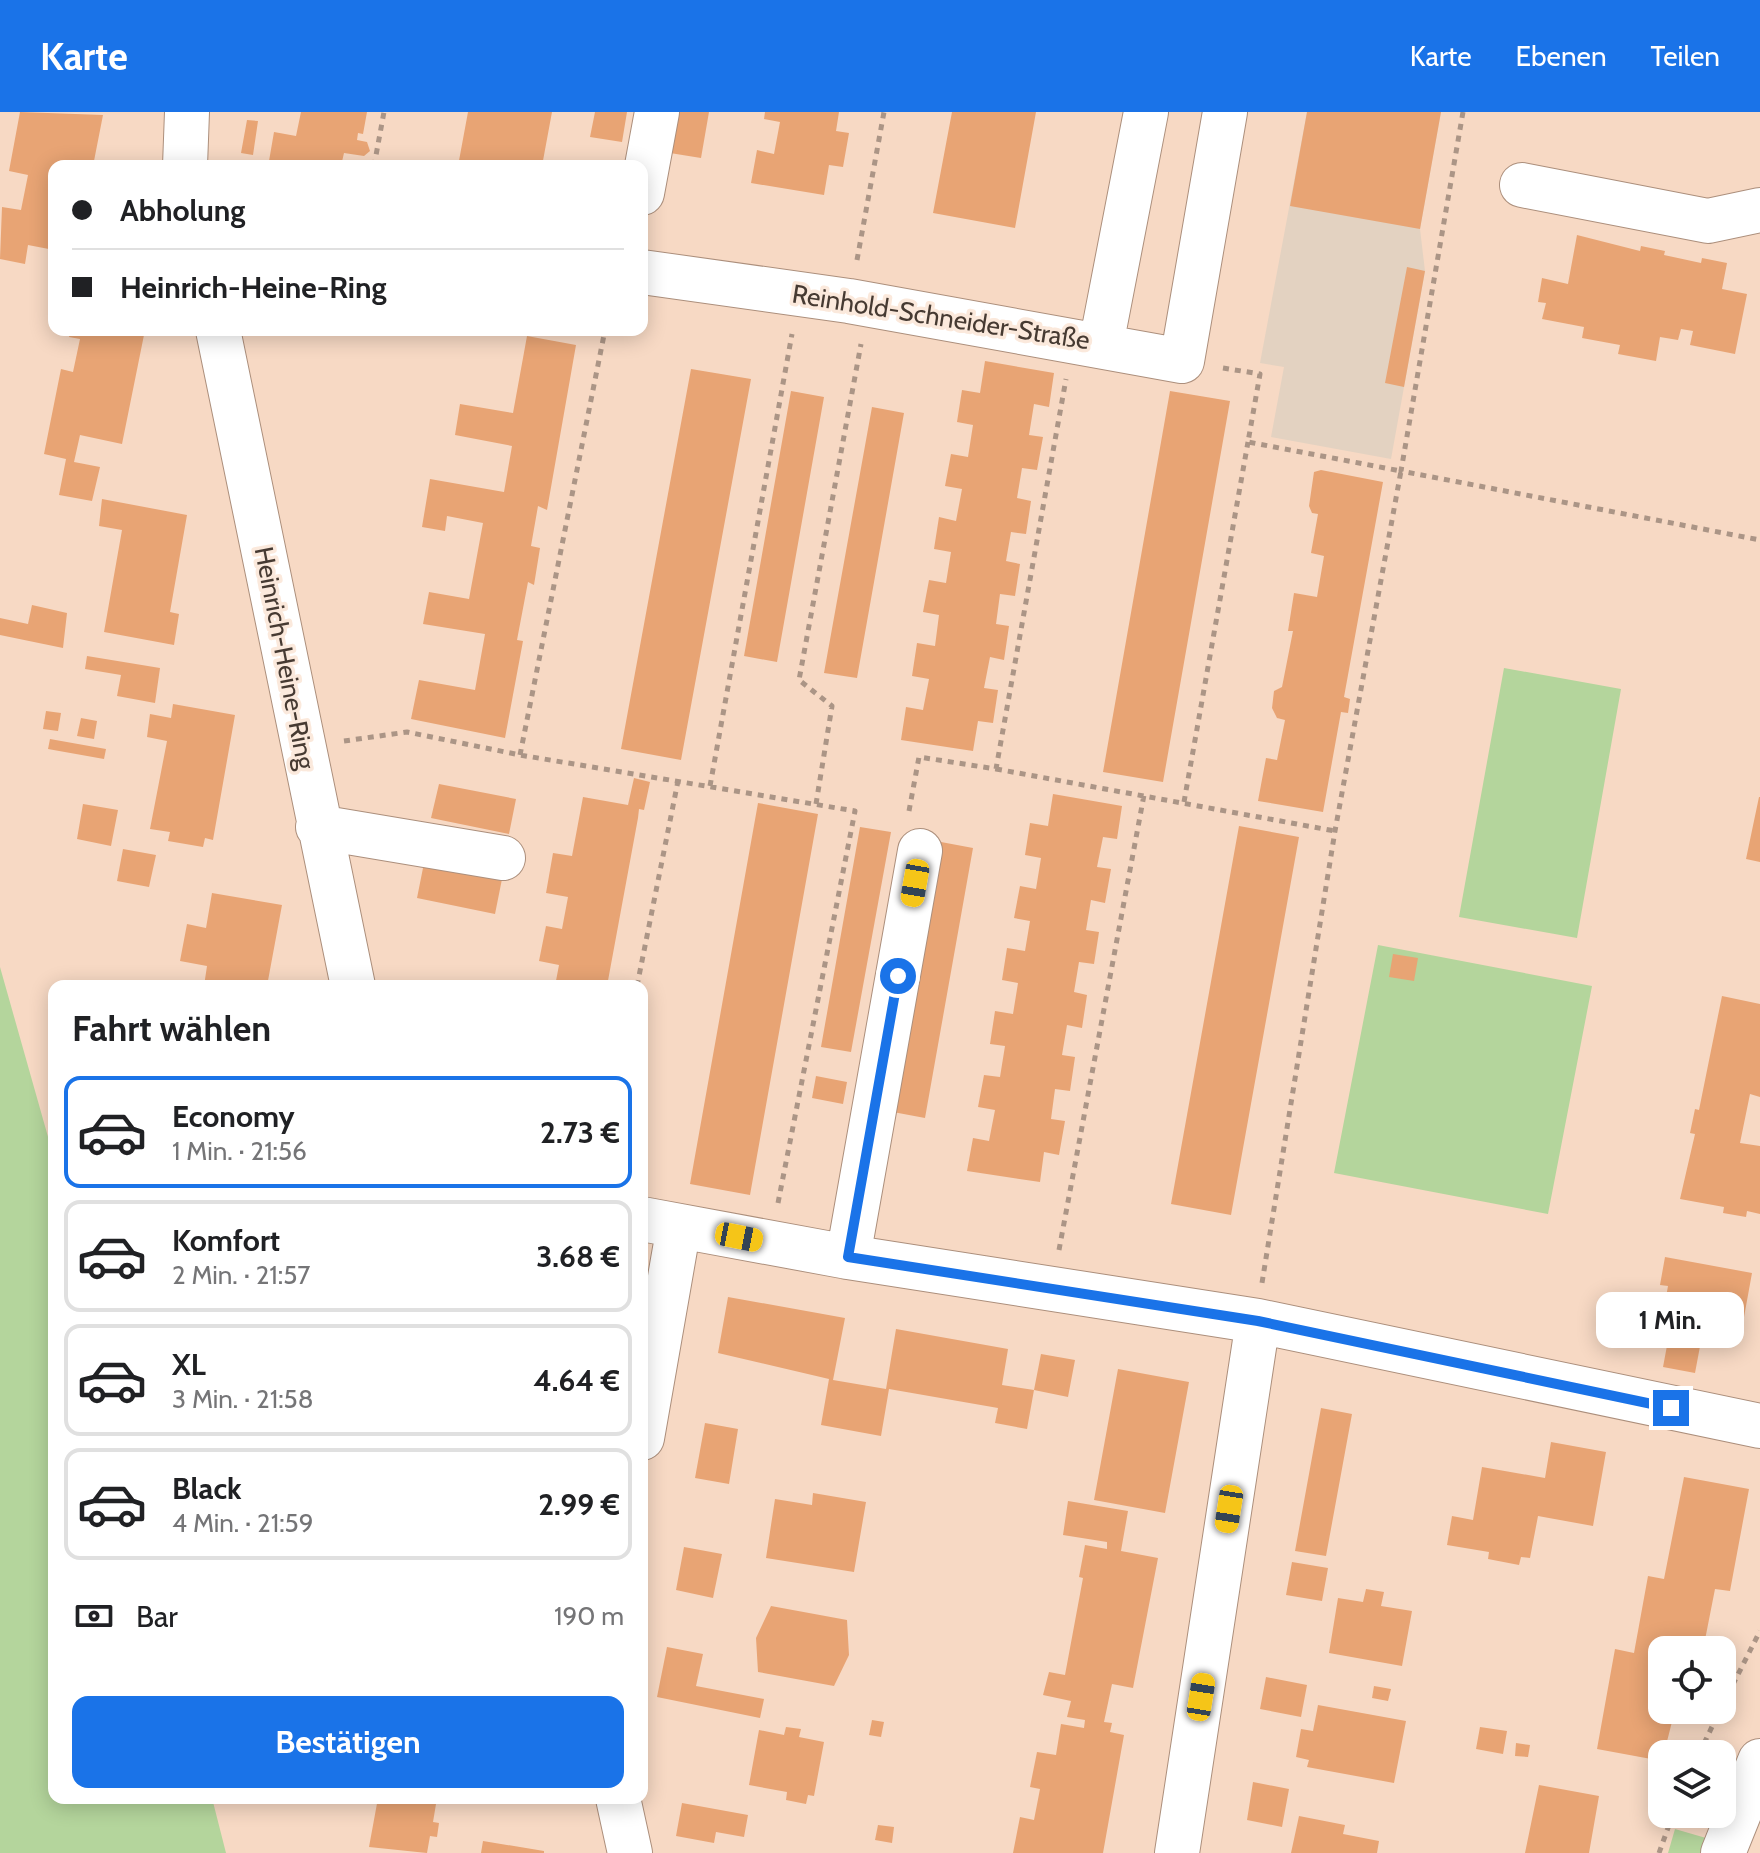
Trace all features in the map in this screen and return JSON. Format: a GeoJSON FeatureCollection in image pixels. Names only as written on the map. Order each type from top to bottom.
{"type":"FeatureCollection","features":[{"type":"Feature","properties":{"kind":"street"},"geometry":{"type":"LineString","coordinates":[[185,160],[187,112]]}},
{"type":"Feature","properties":{"kind":"street"},"geometry":{"type":"LineString","coordinates":[[648,161],[657,112]]}},
{"type":"Feature","properties":{"kind":"street","name":"Reinhold-Schneider-Straße"},"geometry":{"type":"LineString","coordinates":[[648,273],[859,302],[1101,345],[1146,112]]}},
{"type":"Feature","properties":{"kind":"street"},"geometry":{"type":"LineString","coordinates":[[1101,345],[1182,361],[1225,112]]}},
{"type":"Feature","properties":{"kind":"street"},"geometry":{"type":"LineString","coordinates":[[1522,185],[1708,221],[1760,210]]}},
{"type":"Feature","properties":{"kind":"street","name":"Heinrich-Heine-Ring"},"geometry":{"type":"LineString","coordinates":[[219,336],[352,980]]}},
{"type":"Feature","properties":{"kind":"street"},"geometry":{"type":"LineString","coordinates":[[318,827],[503,858]]}},
{"type":"Feature","properties":{"kind":"street"},"geometry":{"type":"LineString","coordinates":[[848,1257],[920,851]]}},
{"type":"Feature","properties":{"kind":"street"},"geometry":{"type":"LineString","coordinates":[[648,1370],[661,1222],[848,1257],[1258,1321],[1760,1426]]}},
{"type":"Feature","properties":{"kind":"street"},"geometry":{"type":"LineString","coordinates":[[1177,1853],[1258,1321]]}},
{"type":"Feature","properties":{"kind":"street"},"geometry":{"type":"LineString","coordinates":[[1723,1853],[1760,1761]]}},
{"type":"Feature","properties":{"kind":"street"},"geometry":{"type":"LineString","coordinates":[[619,1804],[630,1853]]}},
{"type":"Feature","properties":{"kind":"path"},"geometry":{"type":"LineString","coordinates":[[375,160],[384,112]]}},
{"type":"Feature","properties":{"kind":"path"},"geometry":{"type":"LineString","coordinates":[[816,804],[832,706],[799,680],[859,302],[884,112]]}},
{"type":"Feature","properties":{"kind":"path"},"geometry":{"type":"LineString","coordinates":[[1258,1321],[1335,831],[1463,112]]}},
{"type":"Feature","properties":{"kind":"path"},"geometry":{"type":"LineString","coordinates":[[710,786],[800,294]]}},
{"type":"Feature","properties":{"kind":"path"},"geometry":{"type":"LineString","coordinates":[[520,755],[604,336]]}},
{"type":"Feature","properties":{"kind":"path"},"geometry":{"type":"LineString","coordinates":[[996,769],[1069,363],[1101,345]]}},
{"type":"Feature","properties":{"kind":"path"},"geometry":{"type":"LineString","coordinates":[[1182,361],[1260,374],[1184,802]]}},
{"type":"Feature","properties":{"kind":"path"},"geometry":{"type":"LineString","coordinates":[[1248,442],[1721,529],[1760,540]]}},
{"type":"Feature","properties":{"kind":"path"},"geometry":{"type":"LineString","coordinates":[[303,747],[407,732],[520,755],[855,811],[778,1200]]}},
{"type":"Feature","properties":{"kind":"path"},"geometry":{"type":"LineString","coordinates":[[920,851],[902,849],[919,757],[1335,831]]}},
{"type":"Feature","properties":{"kind":"path"},"geometry":{"type":"LineString","coordinates":[[638,980],[678,781]]}},
{"type":"Feature","properties":{"kind":"path"},"geometry":{"type":"LineString","coordinates":[[1052,1289],[1144,795]]}},
{"type":"Feature","properties":{"kind":"path"},"geometry":{"type":"LineString","coordinates":[[1736,1678],[1760,1631]]}},
{"type":"Feature","properties":{"kind":"path"},"geometry":{"type":"LineString","coordinates":[[1659,1853],[1668,1828]]}},
{"type":"Feature","properties":{"kind":"shaded area"},"geometry":{"type":"Polygon","coordinates":[[[1307,112],[1441,112],[1420,229],[1425,271],[1391,459],[1271,437],[1284,367],[1260,363],[1307,112]]]}},
{"type":"Feature","properties":{"kind":"green space"},"geometry":{"type":"Polygon","coordinates":[[[1504,668],[1621,689],[1577,938],[1459,917],[1504,668]]]}},
{"type":"Feature","properties":{"kind":"green space"},"geometry":{"type":"Polygon","coordinates":[[[1378,945],[1592,986],[1548,1214],[1334,1173],[1378,945]]]}},
{"type":"Feature","properties":{"kind":"green space"},"geometry":{"type":"Polygon","coordinates":[[[0,967],[48,1137],[48,1804],[214,1804],[226,1853],[0,1853],[0,967]]]}},
{"type":"Feature","properties":{"kind":"green space"},"geometry":{"type":"Polygon","coordinates":[[[1675,1829],[1706,1838],[1702,1853],[1668,1853],[1675,1829]]]}},
{"type":"Feature","properties":{"kind":"building"},"geometry":{"type":"Polygon","coordinates":[[[20,112],[103,115],[94,160],[48,160],[48,249],[28,245],[25,264],[0,259],[2,207],[21,210],[28,175],[9,171],[20,112]]]}},
{"type":"Feature","properties":{"kind":"building"},"geometry":{"type":"Polygon","coordinates":[[[301,112],[367,112],[363,134],[358,133],[357,140],[367,142],[370,151],[364,156],[344,153],[342,160],[269,160],[274,132],[296,136],[301,112]]]}},
{"type":"Feature","properties":{"kind":"building"},"geometry":{"type":"Polygon","coordinates":[[[468,112],[552,112],[543,160],[459,160],[468,112]]]}},
{"type":"Feature","properties":{"kind":"building"},"geometry":{"type":"Polygon","coordinates":[[[595,112],[627,112],[622,142],[590,137],[595,112]]]}},
{"type":"Feature","properties":{"kind":"building"},"geometry":{"type":"Polygon","coordinates":[[[677,112],[709,112],[701,158],[670,153],[677,112]]]}},
{"type":"Feature","properties":{"kind":"building"},"geometry":{"type":"Polygon","coordinates":[[[765,112],[839,112],[836,131],[849,133],[843,167],[829,165],[824,195],[751,183],[757,150],[774,154],[780,122],[764,119],[765,112]]]}},
{"type":"Feature","properties":{"kind":"building"},"geometry":{"type":"Polygon","coordinates":[[[952,112],[1036,112],[1015,228],[933,213],[952,112]]]}},
{"type":"Feature","properties":{"kind":"building"},"geometry":{"type":"Polygon","coordinates":[[[1307,112],[1441,112],[1420,229],[1290,206],[1307,112]]]}},
{"type":"Feature","properties":{"kind":"building"},"geometry":{"type":"Polygon","coordinates":[[[247,120],[258,121],[253,155],[241,153],[247,120]]]}},
{"type":"Feature","properties":{"kind":"building"},"geometry":{"type":"Polygon","coordinates":[[[1577,235],[1640,251],[1641,246],[1665,251],[1664,255],[1701,263],[1702,258],[1727,263],[1722,289],[1747,294],[1735,354],[1690,345],[1693,331],[1681,329],[1678,340],[1660,337],[1656,361],[1618,354],[1620,345],[1582,338],[1584,327],[1542,319],[1546,303],[1538,302],[1542,278],[1568,284],[1577,235]]]}},
{"type":"Feature","properties":{"kind":"building"},"geometry":{"type":"Polygon","coordinates":[[[1407,267],[1425,271],[1404,387],[1385,383],[1407,267]]]}},
{"type":"Feature","properties":{"kind":"building"},"geometry":{"type":"Polygon","coordinates":[[[144,336],[122,444],[80,435],[74,462],[100,467],[92,501],[59,495],[66,459],[44,454],[61,369],[73,372],[80,339],[69,337],[144,336]]]}},
{"type":"Feature","properties":{"kind":"building"},"geometry":{"type":"Polygon","coordinates":[[[527,336],[576,345],[547,510],[538,506],[531,546],[540,548],[534,585],[528,582],[517,640],[523,641],[505,738],[411,719],[419,680],[475,690],[485,634],[423,624],[429,592],[469,599],[483,523],[447,516],[445,531],[422,527],[430,479],[504,492],[512,446],[455,435],[460,404],[513,413],[527,336]]]}},
{"type":"Feature","properties":{"kind":"building"},"geometry":{"type":"Polygon","coordinates":[[[985,361],[1054,373],[1049,407],[1034,404],[1029,435],[1043,437],[1037,470],[1022,468],[1017,498],[1031,501],[1026,534],[1011,532],[1006,561],[1020,564],[1015,596],[1000,594],[996,624],[1009,626],[1004,660],[990,657],[984,688],[998,690],[993,723],[978,721],[973,751],[901,740],[906,707],[923,710],[929,679],[912,676],[917,643],[935,646],[939,615],[923,612],[929,580],[946,583],[951,552],[934,549],[939,517],[956,521],[962,489],[945,486],[951,454],[968,457],[973,425],[957,422],[962,390],[980,393],[985,361]]]}},
{"type":"Feature","properties":{"kind":"building"},"geometry":{"type":"Polygon","coordinates":[[[691,369],[751,379],[681,760],[621,749],[691,369]]]}},
{"type":"Feature","properties":{"kind":"building"},"geometry":{"type":"Polygon","coordinates":[[[791,391],[824,397],[777,662],[744,656],[791,391]]]}},
{"type":"Feature","properties":{"kind":"building"},"geometry":{"type":"Polygon","coordinates":[[[1170,391],[1230,401],[1163,782],[1103,772],[1170,391]]]}},
{"type":"Feature","properties":{"kind":"building"},"geometry":{"type":"Polygon","coordinates":[[[872,407],[904,413],[857,678],[824,673],[872,407]]]}},
{"type":"Feature","properties":{"kind":"building"},"geometry":{"type":"Polygon","coordinates":[[[1321,470],[1383,482],[1344,697],[1350,699],[1348,713],[1341,712],[1323,812],[1258,801],[1266,758],[1277,760],[1285,720],[1277,718],[1272,708],[1274,691],[1282,687],[1293,631],[1288,631],[1294,593],[1317,597],[1324,556],[1311,553],[1318,514],[1312,513],[1309,506],[1314,472],[1321,470]]]}},
{"type":"Feature","properties":{"kind":"building"},"geometry":{"type":"Polygon","coordinates":[[[102,499],[187,515],[170,612],[179,614],[174,645],[104,632],[122,530],[99,526],[102,499]]]}},
{"type":"Feature","properties":{"kind":"building"},"geometry":{"type":"Polygon","coordinates":[[[32,605],[67,613],[63,648],[0,635],[0,618],[28,624],[32,605]]]}},
{"type":"Feature","properties":{"kind":"building"},"geometry":{"type":"Polygon","coordinates":[[[87,656],[160,668],[155,703],[117,696],[121,675],[85,669],[87,656]]]}},
{"type":"Feature","properties":{"kind":"building"},"geometry":{"type":"Polygon","coordinates":[[[173,704],[235,715],[213,840],[205,838],[203,847],[168,841],[170,832],[150,829],[167,741],[147,737],[150,714],[171,718],[173,704]]]}},
{"type":"Feature","properties":{"kind":"building"},"geometry":{"type":"Polygon","coordinates":[[[46,711],[61,713],[58,731],[43,729],[46,711]]]}},
{"type":"Feature","properties":{"kind":"building"},"geometry":{"type":"Polygon","coordinates":[[[81,718],[97,721],[94,739],[77,736],[81,718]]]}},
{"type":"Feature","properties":{"kind":"building"},"geometry":{"type":"Polygon","coordinates":[[[50,739],[106,749],[104,759],[48,749],[50,739]]]}},
{"type":"Feature","properties":{"kind":"building"},"geometry":{"type":"Polygon","coordinates":[[[634,778],[650,782],[644,810],[639,809],[608,980],[556,980],[559,965],[539,961],[546,926],[562,929],[568,897],[546,893],[553,853],[572,856],[583,797],[628,805],[634,778]]]}},
{"type":"Feature","properties":{"kind":"building"},"geometry":{"type":"Polygon","coordinates":[[[439,784],[516,799],[509,834],[431,818],[439,784]]]}},
{"type":"Feature","properties":{"kind":"building"},"geometry":{"type":"Polygon","coordinates":[[[1053,794],[1122,806],[1117,839],[1103,837],[1097,867],[1111,869],[1105,903],[1091,900],[1086,930],[1099,932],[1094,964],[1079,962],[1074,992],[1087,995],[1082,1028],[1067,1025],[1062,1055],[1075,1057],[1070,1091],[1055,1089],[1051,1119],[1065,1121],[1059,1155],[1044,1152],[1040,1182],[967,1171],[973,1138],[989,1141],[995,1110],[978,1107],[984,1075],[1000,1077],[1005,1046],[990,1044],[995,1011],[1013,1014],[1018,983],[1002,980],[1007,948],[1025,951],[1030,921],[1014,918],[1020,886],[1036,889],[1041,858],[1025,855],[1030,823],[1048,826],[1053,794]]]}},
{"type":"Feature","properties":{"kind":"building"},"geometry":{"type":"Polygon","coordinates":[[[1760,797],[1760,862],[1746,859],[1760,797]]]}},
{"type":"Feature","properties":{"kind":"building"},"geometry":{"type":"Polygon","coordinates":[[[758,803],[818,814],[750,1195],[690,1184],[758,803]]]}},
{"type":"Feature","properties":{"kind":"building"},"geometry":{"type":"Polygon","coordinates":[[[83,804],[118,810],[111,846],[77,839],[83,804]]]}},
{"type":"Feature","properties":{"kind":"building"},"geometry":{"type":"Polygon","coordinates":[[[1239,826],[1299,837],[1231,1215],[1171,1204],[1239,826]]]}},
{"type":"Feature","properties":{"kind":"building"},"geometry":{"type":"Polygon","coordinates":[[[860,827],[891,832],[851,1052],[821,1047],[860,827]]]}},
{"type":"Feature","properties":{"kind":"building"},"geometry":{"type":"Polygon","coordinates":[[[941,842],[973,848],[925,1118],[893,1112],[941,842]]]}},
{"type":"Feature","properties":{"kind":"building"},"geometry":{"type":"Polygon","coordinates":[[[123,849],[156,855],[149,887],[117,881],[123,849]]]}},
{"type":"Feature","properties":{"kind":"building"},"geometry":{"type":"Polygon","coordinates":[[[424,863],[502,879],[495,914],[417,898],[424,863]]]}},
{"type":"Feature","properties":{"kind":"building"},"geometry":{"type":"Polygon","coordinates":[[[212,893],[282,905],[268,980],[205,980],[207,966],[180,961],[187,924],[206,928],[212,893]]]}},
{"type":"Feature","properties":{"kind":"building"},"geometry":{"type":"Polygon","coordinates":[[[1393,954],[1418,958],[1414,981],[1389,977],[1393,954]]]}},
{"type":"Feature","properties":{"kind":"building"},"geometry":{"type":"Polygon","coordinates":[[[1722,996],[1760,1004],[1760,1097],[1750,1094],[1740,1143],[1760,1146],[1760,1214],[1747,1211],[1746,1217],[1723,1213],[1724,1207],[1680,1199],[1695,1134],[1690,1133],[1695,1109],[1699,1110],[1722,996]]]}},
{"type":"Feature","properties":{"kind":"building"},"geometry":{"type":"Polygon","coordinates":[[[816,1076],[847,1082],[843,1104],[812,1098],[816,1076]]]}},
{"type":"Feature","properties":{"kind":"building"},"geometry":{"type":"Polygon","coordinates":[[[1665,1257],[1752,1273],[1742,1328],[1663,1314],[1668,1286],[1660,1285],[1665,1257]]]}},
{"type":"Feature","properties":{"kind":"building"},"geometry":{"type":"Polygon","coordinates":[[[728,1297],[845,1318],[833,1380],[886,1389],[896,1329],[1008,1349],[1002,1385],[1034,1390],[1027,1429],[995,1423],[998,1408],[889,1389],[881,1436],[821,1425],[829,1379],[718,1353],[728,1297]]]}},
{"type":"Feature","properties":{"kind":"building"},"geometry":{"type":"Polygon","coordinates":[[[1669,1335],[1701,1341],[1695,1373],[1663,1367],[1669,1335]]]}},
{"type":"Feature","properties":{"kind":"building"},"geometry":{"type":"Polygon","coordinates":[[[1041,1354],[1075,1360],[1068,1397],[1034,1390],[1041,1354]]]}},
{"type":"Feature","properties":{"kind":"building"},"geometry":{"type":"Polygon","coordinates":[[[1118,1369],[1189,1382],[1165,1513],[1094,1500],[1118,1369]]]}},
{"type":"Feature","properties":{"kind":"building"},"geometry":{"type":"Polygon","coordinates":[[[1321,1408],[1352,1414],[1326,1556],[1295,1551],[1321,1408]]]}},
{"type":"Feature","properties":{"kind":"building"},"geometry":{"type":"Polygon","coordinates":[[[705,1423],[738,1429],[729,1484],[695,1478],[705,1423]]]}},
{"type":"Feature","properties":{"kind":"building"},"geometry":{"type":"Polygon","coordinates":[[[1551,1442],[1606,1452],[1593,1526],[1538,1516],[1530,1558],[1521,1557],[1519,1565],[1488,1559],[1489,1552],[1447,1545],[1452,1516],[1473,1520],[1482,1467],[1545,1478],[1551,1442]]]}},
{"type":"Feature","properties":{"kind":"building"},"geometry":{"type":"Polygon","coordinates":[[[1684,1477],[1749,1489],[1730,1591],[1715,1589],[1706,1636],[1648,1636],[1648,1724],[1671,1724],[1667,1740],[1648,1740],[1648,1758],[1597,1749],[1615,1649],[1634,1653],[1648,1576],[1664,1579],[1684,1477]]]}},
{"type":"Feature","properties":{"kind":"building"},"geometry":{"type":"Polygon","coordinates":[[[813,1493],[866,1502],[854,1572],[766,1558],[775,1499],[812,1505],[813,1493]]]}},
{"type":"Feature","properties":{"kind":"building"},"geometry":{"type":"Polygon","coordinates":[[[1068,1501],[1128,1511],[1121,1551],[1158,1558],[1133,1688],[1112,1684],[1104,1722],[1112,1723],[1110,1732],[1124,1735],[1103,1853],[1013,1853],[1020,1817],[1034,1820],[1040,1789],[1030,1787],[1037,1752],[1056,1755],[1061,1724],[1084,1728],[1085,1720],[1067,1717],[1071,1701],[1043,1695],[1049,1672],[1065,1675],[1083,1578],[1079,1577],[1085,1545],[1107,1549],[1107,1542],[1063,1535],[1068,1501]]]}},
{"type":"Feature","properties":{"kind":"building"},"geometry":{"type":"Polygon","coordinates":[[[684,1547],[722,1554],[713,1598],[676,1590],[684,1547]]]}},
{"type":"Feature","properties":{"kind":"building"},"geometry":{"type":"Polygon","coordinates":[[[1292,1562],[1328,1568],[1322,1601],[1286,1595],[1292,1562]]]}},
{"type":"Feature","properties":{"kind":"building"},"geometry":{"type":"Polygon","coordinates":[[[1366,1589],[1384,1592],[1381,1606],[1412,1611],[1402,1666],[1329,1653],[1338,1598],[1363,1602],[1366,1589]]]}},
{"type":"Feature","properties":{"kind":"building"},"geometry":{"type":"Polygon","coordinates":[[[771,1606],[847,1620],[849,1655],[834,1686],[758,1672],[756,1638],[771,1606]]]}},
{"type":"Feature","properties":{"kind":"building"},"geometry":{"type":"Polygon","coordinates":[[[667,1647],[703,1654],[696,1686],[764,1699],[760,1718],[657,1697],[667,1647]]]}},
{"type":"Feature","properties":{"kind":"building"},"geometry":{"type":"Polygon","coordinates":[[[1266,1677],[1307,1685],[1301,1717],[1260,1709],[1266,1677]]]}},
{"type":"Feature","properties":{"kind":"building"},"geometry":{"type":"Polygon","coordinates":[[[1374,1686],[1391,1689],[1388,1701],[1372,1698],[1374,1686]]]}},
{"type":"Feature","properties":{"kind":"building"},"geometry":{"type":"Polygon","coordinates":[[[1318,1705],[1406,1721],[1394,1783],[1307,1767],[1309,1760],[1296,1757],[1301,1729],[1313,1731],[1318,1705]]]}},
{"type":"Feature","properties":{"kind":"building"},"geometry":{"type":"Polygon","coordinates":[[[872,1720],[884,1722],[881,1737],[869,1735],[872,1720]]]}},
{"type":"Feature","properties":{"kind":"building"},"geometry":{"type":"Polygon","coordinates":[[[786,1727],[801,1729],[799,1737],[824,1742],[814,1796],[808,1795],[806,1804],[786,1800],[787,1792],[749,1785],[759,1730],[784,1735],[786,1727]]]}},
{"type":"Feature","properties":{"kind":"building"},"geometry":{"type":"Polygon","coordinates":[[[1480,1727],[1507,1731],[1503,1754],[1476,1749],[1480,1727]]]}},
{"type":"Feature","properties":{"kind":"building"},"geometry":{"type":"Polygon","coordinates":[[[1516,1743],[1530,1745],[1528,1757],[1515,1756],[1516,1743]]]}},
{"type":"Feature","properties":{"kind":"building"},"geometry":{"type":"Polygon","coordinates":[[[1253,1782],[1289,1789],[1282,1827],[1247,1820],[1253,1782]]]}},
{"type":"Feature","properties":{"kind":"building"},"geometry":{"type":"Polygon","coordinates":[[[1539,1785],[1599,1796],[1589,1853],[1525,1853],[1539,1785]]]}},
{"type":"Feature","properties":{"kind":"building"},"geometry":{"type":"Polygon","coordinates":[[[682,1803],[748,1815],[744,1837],[716,1832],[714,1843],[676,1836],[682,1803]]]}},
{"type":"Feature","properties":{"kind":"building"},"geometry":{"type":"Polygon","coordinates":[[[377,1804],[436,1804],[433,1822],[439,1823],[437,1837],[430,1836],[427,1853],[369,1847],[377,1804]]]}},
{"type":"Feature","properties":{"kind":"building"},"geometry":{"type":"Polygon","coordinates":[[[1299,1816],[1345,1825],[1343,1834],[1379,1841],[1377,1853],[1291,1853],[1299,1816]]]}},
{"type":"Feature","properties":{"kind":"building"},"geometry":{"type":"Polygon","coordinates":[[[878,1825],[894,1827],[892,1843],[875,1840],[878,1825]]]}},
{"type":"Feature","properties":{"kind":"building"},"geometry":{"type":"Polygon","coordinates":[[[483,1841],[544,1851],[544,1853],[481,1853],[483,1841]]]}},
{"type":"Feature","properties":{"kind":"route"},"geometry":{"type":"LineString","coordinates":[[898,976],[848,1257],[1258,1321],[1671,1408]]}}]}
